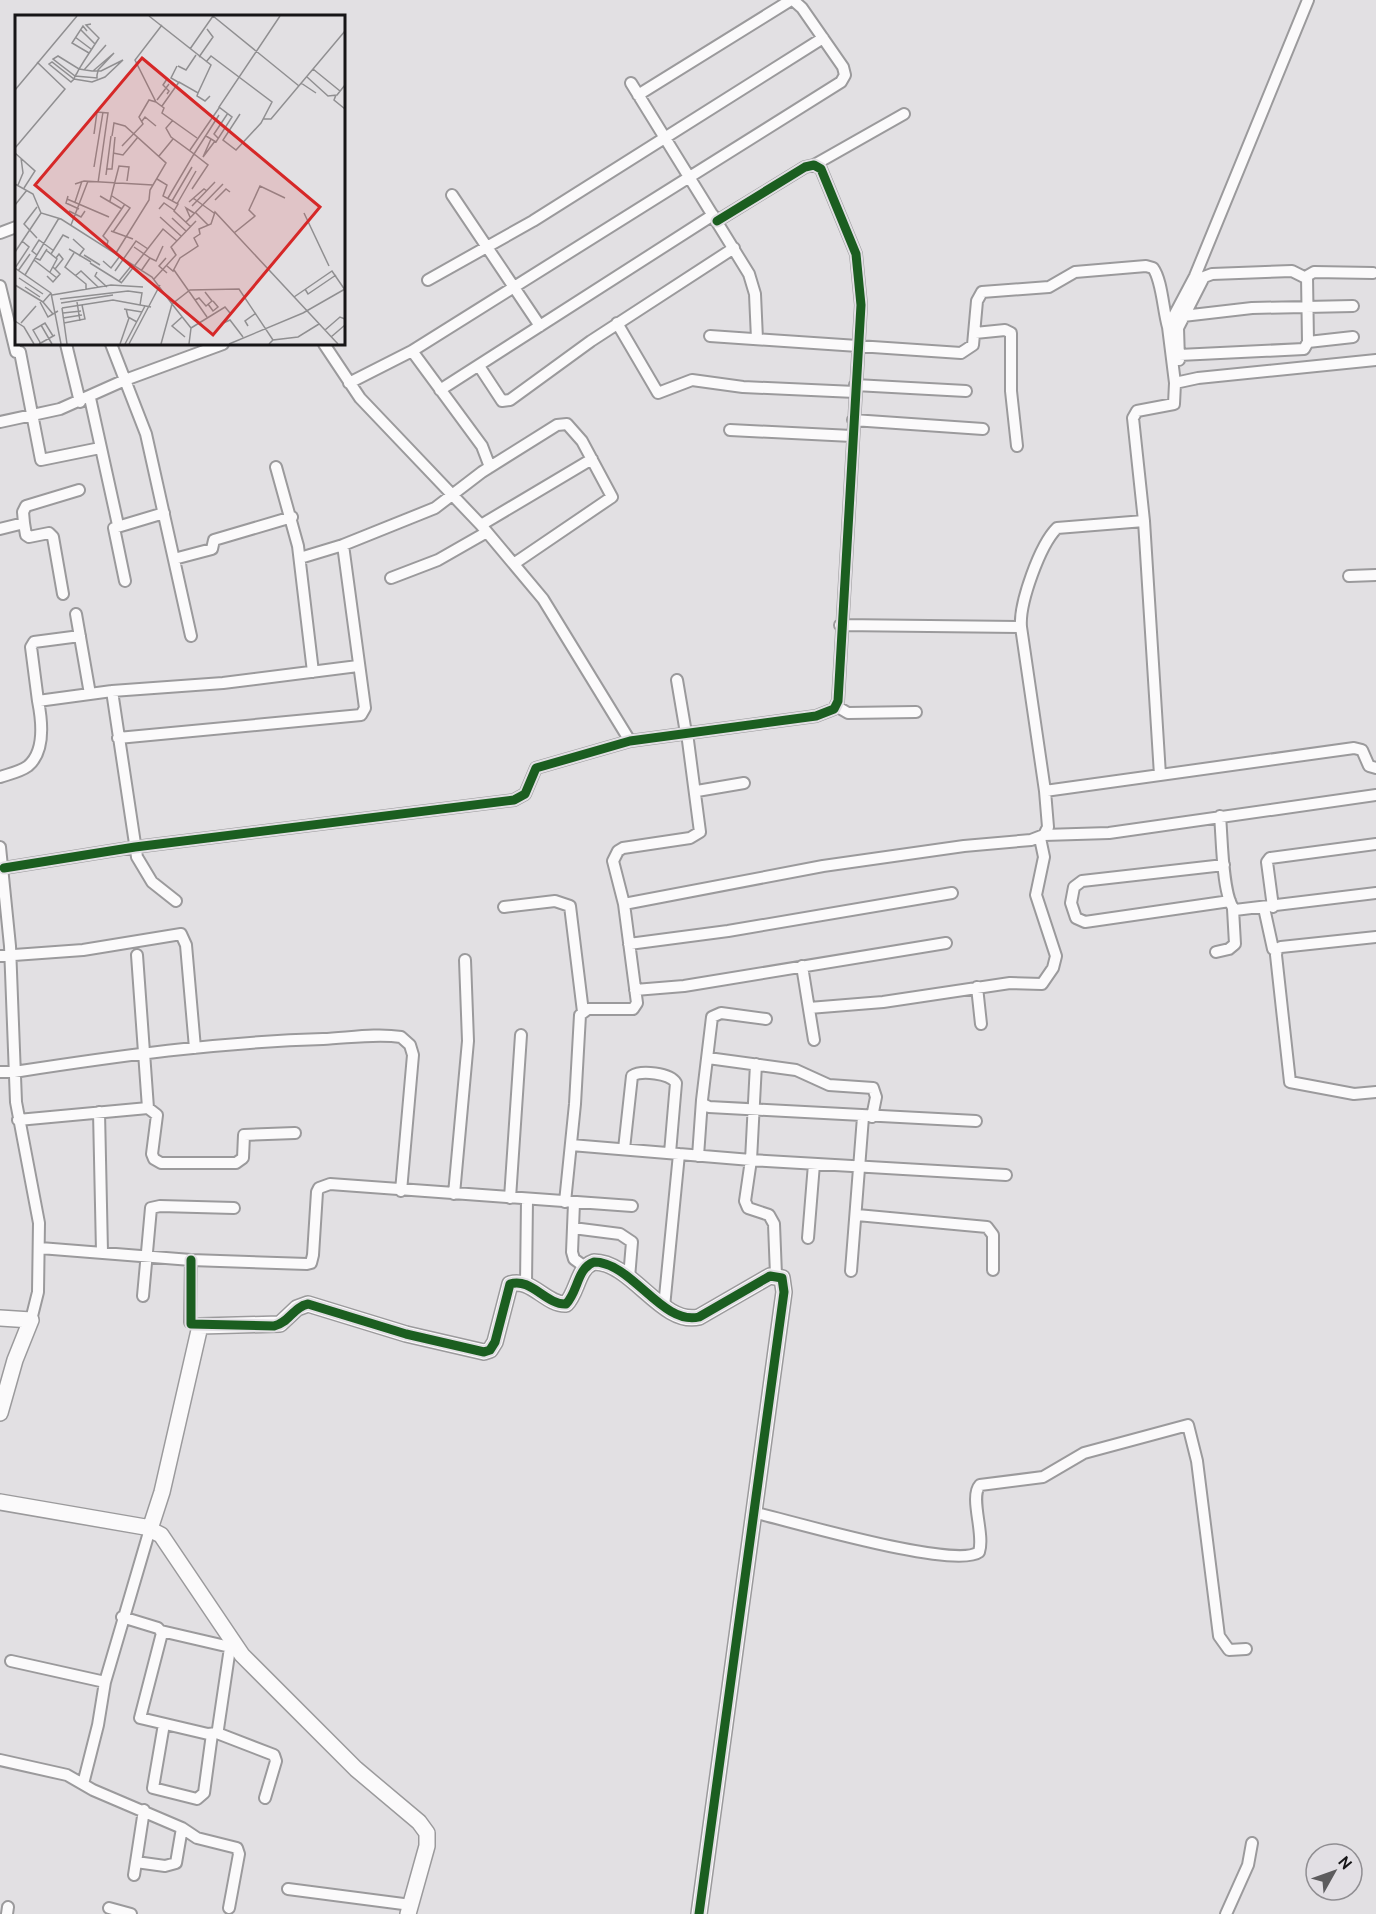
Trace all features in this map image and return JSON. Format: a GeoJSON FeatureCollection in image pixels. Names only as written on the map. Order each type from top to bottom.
{"type":"FeatureCollection","features":[{"type":"Feature","properties":{"kind":"street"},"geometry":{"type":"LineString","coordinates":[[349,383],[412,351],[844,79],[843,67],[802,8],[792,0],[638,95]]}},
{"type":"Feature","properties":{"kind":"street"},"geometry":{"type":"LineString","coordinates":[[1168,327],[1195,276],[1308,0]]}},
{"type":"Feature","properties":{"kind":"street"},"geometry":{"type":"LineString","coordinates":[[428,280],[487,247],[823,38]]}},
{"type":"Feature","properties":{"kind":"street"},"geometry":{"type":"LineString","coordinates":[[631,83],[734,248],[753,284],[757,305],[757,339]]}},
{"type":"Feature","properties":{"kind":"street"},"geometry":{"type":"LineString","coordinates":[[440,390],[715,218],[904,114]]}},
{"type":"Feature","properties":{"kind":"street"},"geometry":{"type":"LineString","coordinates":[[814,165],[820,169],[856,254],[861,305],[836,706]]}},
{"type":"Feature","properties":{"kind":"street"},"geometry":{"type":"LineString","coordinates":[[452,195],[540,326]]}},
{"type":"Feature","properties":{"kind":"street"},"geometry":{"type":"LineString","coordinates":[[0,232],[15,227]]}},
{"type":"Feature","properties":{"kind":"street"},"geometry":{"type":"LineString","coordinates":[[479,366],[498,396],[506,402],[617,323],[734,248]]}},
{"type":"Feature","properties":{"kind":"street"},"geometry":{"type":"LineString","coordinates":[[710,336],[962,352],[974,345],[976,301],[982,292],[1049,287],[1075,272],[1146,266],[1153,268],[1157,274],[1162,307],[1168,327],[1175,379]]}},
{"type":"Feature","properties":{"kind":"street"},"geometry":{"type":"LineString","coordinates":[[1160,775],[1144,521],[1133,418],[1137,411],[1174,404],[1179,354],[1178,331],[1199,283],[1207,275],[1292,271],[1306,278]]}},
{"type":"Feature","properties":{"kind":"street"},"geometry":{"type":"LineString","coordinates":[[1306,278],[1314,272],[1373,273]]}},
{"type":"Feature","properties":{"kind":"street"},"geometry":{"type":"LineString","coordinates":[[1179,354],[1304,349],[1308,342],[1306,278]]}},
{"type":"Feature","properties":{"kind":"street"},"geometry":{"type":"LineString","coordinates":[[0,286],[15,341]]}},
{"type":"Feature","properties":{"kind":"street"},"geometry":{"type":"LineString","coordinates":[[1183,316],[1252,308],[1353,306]]}},
{"type":"Feature","properties":{"kind":"street"},"geometry":{"type":"LineString","coordinates":[[617,323],[658,393],[692,381],[743,387],[966,391]]}},
{"type":"Feature","properties":{"kind":"street"},"geometry":{"type":"LineString","coordinates":[[975,333],[1005,330],[1011,333],[1011,391],[1017,446]]}},
{"type":"Feature","properties":{"kind":"street"},"geometry":{"type":"LineString","coordinates":[[1308,342],[1353,337]]}},
{"type":"Feature","properties":{"kind":"street"},"geometry":{"type":"LineString","coordinates":[[16,345],[41,460],[100,448]]}},
{"type":"Feature","properties":{"kind":"street"},"geometry":{"type":"LineString","coordinates":[[66,345],[100,448],[118,525]]}},
{"type":"Feature","properties":{"kind":"street"},"geometry":{"type":"LineString","coordinates":[[111,345],[146,434],[191,636]]}},
{"type":"Feature","properties":{"kind":"street"},"geometry":{"type":"LineString","coordinates":[[0,422],[60,409],[85,400],[125,380],[220,345]]}},
{"type":"Feature","properties":{"kind":"street"},"geometry":{"type":"LineString","coordinates":[[325,345],[349,383],[376,416],[484,528],[543,599],[630,741]]}},
{"type":"Feature","properties":{"kind":"street"},"geometry":{"type":"LineString","coordinates":[[412,351],[482,446],[490,467]]}},
{"type":"Feature","properties":{"kind":"street"},"geometry":{"type":"LineString","coordinates":[[1175,379],[1376,360]]}},
{"type":"Feature","properties":{"kind":"street"},"geometry":{"type":"LineString","coordinates":[[853,420],[982,429]]}},
{"type":"Feature","properties":{"kind":"street"},"geometry":{"type":"LineString","coordinates":[[300,558],[342,545],[435,508],[490,467],[562,424],[572,427],[612,492],[611,500],[514,563]]}},
{"type":"Feature","properties":{"kind":"street"},"geometry":{"type":"LineString","coordinates":[[730,430],[852,436]]}},
{"type":"Feature","properties":{"kind":"street"},"geometry":{"type":"LineString","coordinates":[[391,578],[438,560],[592,459]]}},
{"type":"Feature","properties":{"kind":"street"},"geometry":{"type":"LineString","coordinates":[[276,467],[292,517],[300,558],[313,672]]}},
{"type":"Feature","properties":{"kind":"street"},"geometry":{"type":"LineString","coordinates":[[63,594],[53,537],[49,533],[29,537],[26,535],[23,512],[26,506],[79,490]]}},
{"type":"Feature","properties":{"kind":"street"},"geometry":{"type":"LineString","coordinates":[[125,582],[113,534],[114,528],[164,513]]}},
{"type":"Feature","properties":{"kind":"street"},"geometry":{"type":"LineString","coordinates":[[174,559],[212,549],[214,540],[292,517]]}},
{"type":"Feature","properties":{"kind":"street"},"geometry":{"type":"LineString","coordinates":[[809,1008],[883,1002],[1015,982],[1039,985],[1045,981],[1053,968],[1055,950],[1036,895],[1044,857],[1042,837],[1048,827],[1045,791],[1021,627],[1021,612],[1026,592],[1046,545],[1057,528],[1144,521]]}},
{"type":"Feature","properties":{"kind":"street"},"geometry":{"type":"LineString","coordinates":[[0,529],[24,523]]}},
{"type":"Feature","properties":{"kind":"street"},"geometry":{"type":"LineString","coordinates":[[118,738],[361,715],[364,708],[342,545]]}},
{"type":"Feature","properties":{"kind":"street"},"geometry":{"type":"LineString","coordinates":[[1349,576],[1376,575]]}},
{"type":"Feature","properties":{"kind":"street"},"geometry":{"type":"LineString","coordinates":[[76,614],[90,694]]}},
{"type":"Feature","properties":{"kind":"street"},"geometry":{"type":"LineString","coordinates":[[840,625],[1021,627]]}},
{"type":"Feature","properties":{"kind":"street"},"geometry":{"type":"LineString","coordinates":[[0,777],[24,769],[34,760],[39,747],[41,731],[31,647],[34,642],[80,636]]}},
{"type":"Feature","properties":{"kind":"street"},"geometry":{"type":"LineString","coordinates":[[38,701],[112,691],[223,683],[358,666]]}},
{"type":"Feature","properties":{"kind":"street"},"geometry":{"type":"LineString","coordinates":[[583,1012],[596,1009],[633,1009],[637,1003],[624,904],[614,870],[615,856],[624,848],[696,836],[701,827],[677,680]]}},
{"type":"Feature","properties":{"kind":"street"},"geometry":{"type":"LineString","coordinates":[[112,691],[135,847],[143,869],[152,882],[176,902]]}},
{"type":"Feature","properties":{"kind":"street"},"geometry":{"type":"LineString","coordinates":[[836,706],[848,713],[916,712]]}},
{"type":"Feature","properties":{"kind":"street"},"geometry":{"type":"LineString","coordinates":[[4,868],[135,847],[514,800],[525,794],[532,773],[541,765],[630,741],[825,714],[836,706]]}},
{"type":"Feature","properties":{"kind":"street"},"geometry":{"type":"LineString","coordinates":[[1045,791],[1354,748],[1362,750],[1369,766],[1376,768]]}},
{"type":"Feature","properties":{"kind":"street"},"geometry":{"type":"LineString","coordinates":[[697,792],[744,783]]}},
{"type":"Feature","properties":{"kind":"street"},"geometry":{"type":"LineString","coordinates":[[624,904],[823,866],[1042,837],[1109,832],[1296,808],[1376,795]]}},
{"type":"Feature","properties":{"kind":"street"},"geometry":{"type":"LineString","coordinates":[[1216,952],[1229,949],[1235,944],[1220,816]]}},
{"type":"Feature","properties":{"kind":"street"},"geometry":{"type":"LineString","coordinates":[[1273,949],[1268,907],[1267,862],[1270,858],[1376,844]]}},
{"type":"Feature","properties":{"kind":"street"},"geometry":{"type":"LineString","coordinates":[[0,847],[4,868],[6,989],[12,1029],[18,1120],[36,1200],[40,1248],[38,1293],[0,1413]]}},
{"type":"Feature","properties":{"kind":"street"},"geometry":{"type":"LineString","coordinates":[[1224,865],[1082,881],[1074,887],[1071,908],[1076,918],[1085,922],[1232,905],[1268,907],[1376,893]]}},
{"type":"Feature","properties":{"kind":"street"},"geometry":{"type":"LineString","coordinates":[[629,944],[728,931],[952,893]]}},
{"type":"Feature","properties":{"kind":"street"},"geometry":{"type":"LineString","coordinates":[[504,907],[555,901],[570,906],[583,1012],[578,1020],[570,1202],[574,1259],[585,1267]]}},
{"type":"Feature","properties":{"kind":"street"},"geometry":{"type":"LineString","coordinates":[[5,956],[83,950],[182,934],[186,945],[195,1048]]}},
{"type":"Feature","properties":{"kind":"street"},"geometry":{"type":"LineString","coordinates":[[1376,937],[1281,947],[1277,949],[1276,955],[1290,1082],[1354,1094],[1376,1092]]}},
{"type":"Feature","properties":{"kind":"street"},"geometry":{"type":"LineString","coordinates":[[635,990],[684,986],[946,943]]}},
{"type":"Feature","properties":{"kind":"street"},"geometry":{"type":"LineString","coordinates":[[137,955],[148,1108]]}},
{"type":"Feature","properties":{"kind":"street"},"geometry":{"type":"LineString","coordinates":[[454,1194],[468,1041],[465,960]]}},
{"type":"Feature","properties":{"kind":"street"},"geometry":{"type":"LineString","coordinates":[[802,966],[814,1040]]}},
{"type":"Feature","properties":{"kind":"street"},"geometry":{"type":"LineString","coordinates":[[977,987],[981,1024]]}},
{"type":"Feature","properties":{"kind":"street"},"geometry":{"type":"LineString","coordinates":[[698,1156],[713,1015],[721,1013],[766,1019]]}},
{"type":"Feature","properties":{"kind":"street"},"geometry":{"type":"LineString","coordinates":[[0,1030],[12,1029]]}},
{"type":"Feature","properties":{"kind":"street"},"geometry":{"type":"LineString","coordinates":[[510,1198],[521,1035]]}},
{"type":"Feature","properties":{"kind":"street"},"geometry":{"type":"LineString","coordinates":[[0,1072],[14,1072],[144,1052],[395,1036],[407,1040],[413,1055],[401,1191]]}},
{"type":"Feature","properties":{"kind":"street"},"geometry":{"type":"LineString","coordinates":[[708,1058],[796,1070],[829,1084],[864,1085],[873,1088],[876,1097],[867,1117],[860,1165],[851,1270]]}},
{"type":"Feature","properties":{"kind":"street"},"geometry":{"type":"LineString","coordinates":[[699,1914],[756,1513],[784,1292],[783,1281],[776,1275],[773,1256],[774,1224],[769,1215],[748,1208],[745,1201],[751,1160],[756,1064]]}},
{"type":"Feature","properties":{"kind":"street"},"geometry":{"type":"LineString","coordinates":[[624,1149],[632,1076],[638,1073],[670,1076],[676,1083],[675,1154],[664,1307]]}},
{"type":"Feature","properties":{"kind":"street"},"geometry":{"type":"LineString","coordinates":[[703,1104],[709,1107],[753,1110],[976,1121]]}},
{"type":"Feature","properties":{"kind":"street"},"geometry":{"type":"LineString","coordinates":[[18,1120],[148,1108],[157,1115],[153,1154],[157,1162],[161,1163],[236,1162],[243,1158],[244,1135],[295,1133]]}},
{"type":"Feature","properties":{"kind":"street"},"geometry":{"type":"LineString","coordinates":[[99,1112],[102,1252]]}},
{"type":"Feature","properties":{"kind":"street"},"geometry":{"type":"LineString","coordinates":[[571,1145],[751,1160],[1006,1175]]}},
{"type":"Feature","properties":{"kind":"street"},"geometry":{"type":"LineString","coordinates":[[808,1238],[814,1164]]}},
{"type":"Feature","properties":{"kind":"street"},"geometry":{"type":"LineString","coordinates":[[40,1248],[191,1260],[307,1264],[313,1255],[319,1188],[330,1184],[401,1191],[632,1206]]}},
{"type":"Feature","properties":{"kind":"street"},"geometry":{"type":"LineString","coordinates":[[526,1284],[527,1200]]}},
{"type":"Feature","properties":{"kind":"street"},"geometry":{"type":"LineString","coordinates":[[142,1296],[149,1211],[153,1206],[234,1209]]}},
{"type":"Feature","properties":{"kind":"street"},"geometry":{"type":"LineString","coordinates":[[857,1215],[987,1227],[993,1235],[993,1270]]}},
{"type":"Feature","properties":{"kind":"street"},"geometry":{"type":"LineString","coordinates":[[573,1228],[621,1233],[627,1237],[632,1242],[629,1278]]}},
{"type":"Feature","properties":{"kind":"street"},"geometry":{"type":"LineString","coordinates":[[191,1260],[190,1322],[200,1326],[280,1324],[297,1308],[308,1304],[406,1334],[487,1352],[495,1342],[509,1286],[518,1282],[526,1284],[555,1302],[566,1304],[572,1298],[585,1267],[594,1262],[604,1263],[629,1278],[664,1307],[686,1317],[699,1317],[749,1287],[776,1275]]}},
{"type":"Feature","properties":{"kind":"street"},"geometry":{"type":"LineString","coordinates":[[0,1318],[31,1320]]}},
{"type":"Feature","properties":{"kind":"street"},"geometry":{"type":"LineString","coordinates":[[83,1784],[122,1617],[162,1492],[200,1326]]}},
{"type":"Feature","properties":{"kind":"street"},"geometry":{"type":"LineString","coordinates":[[756,1513],[904,1549],[957,1557],[973,1555],[979,1552],[981,1542],[976,1493],[980,1485],[1043,1477],[1084,1453],[1188,1425],[1197,1461],[1219,1636],[1229,1650],[1245,1649]]}},
{"type":"Feature","properties":{"kind":"street"},"geometry":{"type":"LineString","coordinates":[[0,1502],[150,1529],[160,1535],[231,1644],[308,1723],[423,1827],[428,1838],[410,1909],[288,1889]]}},
{"type":"Feature","properties":{"kind":"street"},"geometry":{"type":"LineString","coordinates":[[122,1617],[161,1631],[231,1644]]}},
{"type":"Feature","properties":{"kind":"street"},"geometry":{"type":"LineString","coordinates":[[161,1631],[162,1640],[140,1718],[214,1734],[274,1755],[276,1761],[265,1798]]}},
{"type":"Feature","properties":{"kind":"street"},"geometry":{"type":"LineString","coordinates":[[164,1724],[153,1788],[200,1799],[204,1793],[231,1644]]}},
{"type":"Feature","properties":{"kind":"street"},"geometry":{"type":"LineString","coordinates":[[11,1662],[105,1682]]}},
{"type":"Feature","properties":{"kind":"street"},"geometry":{"type":"LineString","coordinates":[[0,1760],[51,1770],[144,1810],[201,1840],[235,1846],[239,1850],[228,1908]]}},
{"type":"Feature","properties":{"kind":"street"},"geometry":{"type":"LineString","coordinates":[[134,1875],[144,1810]]}},
{"type":"Feature","properties":{"kind":"street"},"geometry":{"type":"LineString","coordinates":[[136,1862],[165,1866],[176,1863],[182,1828]]}},
{"type":"Feature","properties":{"kind":"street"},"geometry":{"type":"LineString","coordinates":[[1226,1914],[1248,1864],[1252,1843]]}},
{"type":"Feature","properties":{"kind":"street"},"geometry":{"type":"LineString","coordinates":[[109,1908],[131,1914]]}},
{"type":"Feature","properties":{"kind":"cycle path"},"geometry":{"type":"LineString","coordinates":[[4,868],[135,847],[514,800],[525,794],[536,768],[630,741],[816,716],[834,709],[838,701],[861,305],[856,254],[821,169],[814,165],[805,167],[717,221]]}},
{"type":"Feature","properties":{"kind":"cycle path"},"geometry":{"type":"LineString","coordinates":[[191,1260],[191,1324],[274,1326],[284,1322],[298,1308],[308,1304],[406,1334],[484,1352],[490,1350],[495,1342],[510,1284],[525,1284],[552,1300],[566,1304],[584,1269],[594,1262],[608,1265],[621,1272],[660,1304],[685,1317],[699,1317],[770,1276],[782,1278],[784,1292],[699,1914]]}}]}
